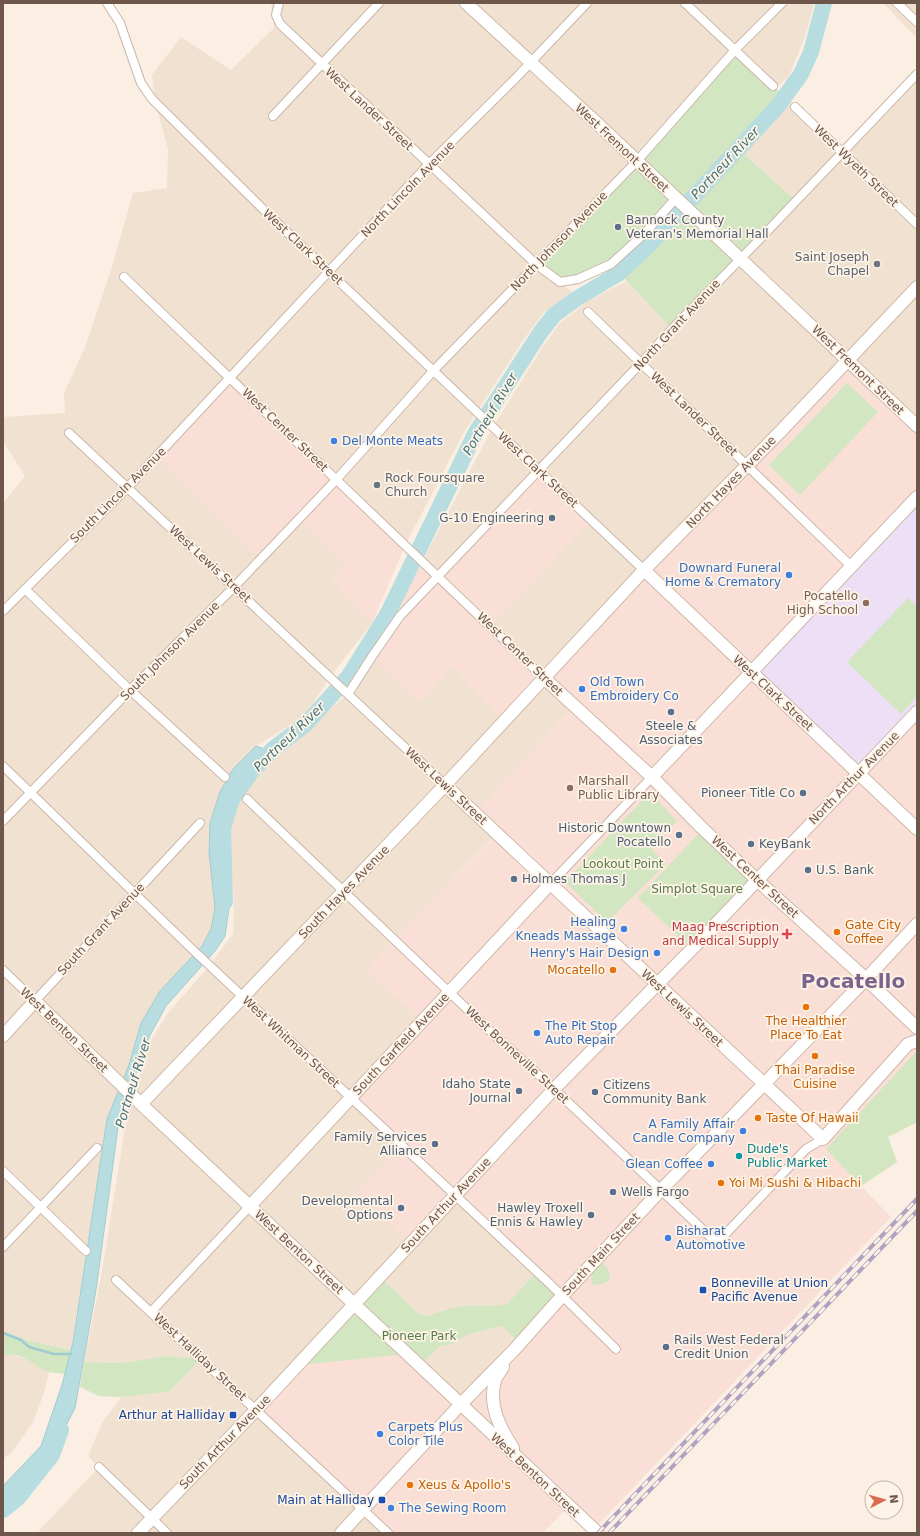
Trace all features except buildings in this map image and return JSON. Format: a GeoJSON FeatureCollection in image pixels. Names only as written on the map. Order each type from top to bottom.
{"type":"FeatureCollection","features":[{"type":"Feature","properties":{"kind":"street","name":"West Clark Street"},"geometry":{"type":"LineString","coordinates":[[107,3],[120,23],[141,83],[152,99],[272,218],[917,829]]}},
{"type":"Feature","properties":{"kind":"street","name":"West Lander Street"},"geometry":{"type":"LineString","coordinates":[[279,3],[276,15],[280,24],[537,265],[560,282],[578,279],[611,264],[644,234],[676,198]]}},
{"type":"Feature","properties":{"kind":"street"},"geometry":{"type":"LineString","coordinates":[[273,116],[379,3]]}},
{"type":"Feature","properties":{"kind":"street","name":"West Fremont Street"},"geometry":{"type":"LineString","coordinates":[[466,3],[637,161],[917,426]]}},
{"type":"Feature","properties":{"kind":"street","name":"North Lincoln Avenue"},"geometry":{"type":"LineString","coordinates":[[231,378],[429,164],[530,63],[587,3]]}},
{"type":"Feature","properties":{"kind":"street"},"geometry":{"type":"LineString","coordinates":[[685,3],[773,86]]}},
{"type":"Feature","properties":{"kind":"street","name":"North Johnson Avenue"},"geometry":{"type":"LineString","coordinates":[[336,480],[434,370],[637,161],[735,50],[782,3]]}},
{"type":"Feature","properties":{"kind":"street"},"geometry":{"type":"LineString","coordinates":[[897,3],[917,22]]}},
{"type":"Feature","properties":{"kind":"street","name":"North Grant Avenue"},"geometry":{"type":"LineString","coordinates":[[438,577],[672,329],[917,74]]}},
{"type":"Feature","properties":{"kind":"street","name":"West Wyeth Street"},"geometry":{"type":"LineString","coordinates":[[795,107],[917,224]]}},
{"type":"Feature","properties":{"kind":"street","name":"West Center Street"},"geometry":{"type":"LineString","coordinates":[[124,277],[544,678],[652,777],[701,827],[917,1028]]}},
{"type":"Feature","properties":{"kind":"street","name":"North Hayes Avenue"},"geometry":{"type":"LineString","coordinates":[[544,678],[644,570],[848,361],[917,287]]}},
{"type":"Feature","properties":{"kind":"street","name":"West Lander Street"},"geometry":{"type":"LineString","coordinates":[[588,312],[851,566]]}},
{"type":"Feature","properties":{"kind":"street","name":"South Lincoln Avenue"},"geometry":{"type":"LineString","coordinates":[[3,611],[128,487],[231,378]]}},
{"type":"Feature","properties":{"kind":"street","name":"West Lewis Street"},"geometry":{"type":"LineString","coordinates":[[69,432],[823,1140]]}},
{"type":"Feature","properties":{"kind":"street","name":"South Johnson Avenue"},"geometry":{"type":"LineString","coordinates":[[3,821],[130,690],[234,587],[336,480]]}},
{"type":"Feature","properties":{"kind":"street"},"geometry":{"type":"LineString","coordinates":[[652,777],[750,671],[917,497]]}},
{"type":"Feature","properties":{"kind":"street"},"geometry":{"type":"LineString","coordinates":[[348,694],[400,616],[438,577]]}},
{"type":"Feature","properties":{"kind":"street"},"geometry":{"type":"LineString","coordinates":[[25,588],[130,690],[225,777]]}},
{"type":"Feature","properties":{"kind":"street","name":"South Hayes Avenue"},"geometry":{"type":"LineString","coordinates":[[137,1100],[243,997],[445,786],[544,678]]}},
{"type":"Feature","properties":{"kind":"street","name":"North Arthur Avenue"},"geometry":{"type":"LineString","coordinates":[[757,880],[917,712]]}},
{"type":"Feature","properties":{"kind":"street","name":"West Whitman Street"},"geometry":{"type":"LineString","coordinates":[[3,766],[193,950],[456,1195],[616,1348]]}},
{"type":"Feature","properties":{"kind":"street","name":"South Garfield Avenue"},"geometry":{"type":"LineString","coordinates":[[151,1312],[550,884],[652,777]]}},
{"type":"Feature","properties":{"kind":"street","name":"West Bonneville Street"},"geometry":{"type":"LineString","coordinates":[[248,799],[501,1042],[554,1089],[718,1243],[806,1149],[823,1140]]}},
{"type":"Feature","properties":{"kind":"street","name":"South Grant Avenue"},"geometry":{"type":"LineString","coordinates":[[3,1036],[200,823]]}},
{"type":"Feature","properties":{"kind":"street","name":"South Arthur Avenue"},"geometry":{"type":"LineString","coordinates":[[138,1533],[256,1410],[554,1089],[757,880]]}},
{"type":"Feature","properties":{"kind":"street","name":"South Main Street"},"geometry":{"type":"LineString","coordinates":[[341,1533],[460,1405],[514,1350],[661,1190],[866,979],[917,924]]}},
{"type":"Feature","properties":{"kind":"street","name":"West Benton Street"},"geometry":{"type":"LineString","coordinates":[[3,970],[137,1100],[598,1533]]}},
{"type":"Feature","properties":{"kind":"street"},"geometry":{"type":"LineString","coordinates":[[823,1140],[913,1043],[911,1031],[905,1017]]}},
{"type":"Feature","properties":{"kind":"street"},"geometry":{"type":"LineString","coordinates":[[3,1247],[97,1148]]}},
{"type":"Feature","properties":{"kind":"street"},"geometry":{"type":"LineString","coordinates":[[3,1171],[86,1251]]}},
{"type":"Feature","properties":{"kind":"street","name":"West Halliday Street"},"geometry":{"type":"LineString","coordinates":[[116,1280],[388,1533]]}},
{"type":"Feature","properties":{"kind":"street"},"geometry":{"type":"LineString","coordinates":[[514,1350],[495,1380],[494,1401],[497,1420],[505,1436],[522,1462]]}},
{"type":"Feature","properties":{"kind":"street"},"geometry":{"type":"LineString","coordinates":[[99,1466],[167,1533]]}},
{"type":"Feature","properties":{"kind":"shaded area"},"geometry":{"type":"Polygon","coordinates":[[[271,3],[814,3],[806,34],[789,76],[776,88],[735,50],[560,282],[572,292],[543,313],[524,339],[464,432],[405,546],[299,519],[346,565],[332,580],[372,623],[330,677],[305,716],[256,746],[233,769],[209,852],[215,908],[211,929],[202,946],[160,991],[141,1023],[129,1065],[107,1119],[71,1350],[26,1340],[3,1330],[3,503],[25,476],[3,441],[3,417],[65,413],[64,393],[84,350],[112,267],[133,193],[167,188],[168,149],[155,102],[152,75],[181,37],[231,70],[274,28],[271,3]]]}},
{"type":"Feature","properties":{"kind":"shaded area"},"geometry":{"type":"Polygon","coordinates":[[[883,3],[917,3],[917,38],[883,3]]]}},
{"type":"Feature","properties":{"kind":"shaded area"},"geometry":{"type":"Polygon","coordinates":[[[917,74],[917,426],[574,706],[476,814],[497,833],[395,940],[422,1021],[401,1145],[357,1191],[456,1195],[537,1272],[506,1305],[464,1306],[452,1308],[427,1316],[418,1313],[380,1277],[388,1533],[37,1533],[99,1467],[88,1456],[102,1423],[121,1397],[169,1392],[201,1359],[167,1356],[123,1363],[84,1362],[101,1277],[125,1128],[133,1096],[151,1040],[168,1013],[210,965],[233,934],[234,908],[229,831],[239,802],[261,770],[348,694],[368,653],[419,702],[453,666],[504,721],[490,626],[591,520],[438,577],[422,562],[493,427],[542,348],[559,324],[588,301],[627,281],[672,329],[796,201],[745,155],[790,102],[842,153],[917,74]]]}},
{"type":"Feature","properties":{"kind":"shaded area"},"geometry":{"type":"Polygon","coordinates":[[[848,361],[917,426],[917,1122],[888,1137],[897,1162],[861,1186],[891,1217],[594,1529],[569,1506],[543,1533],[388,1533],[256,1410],[298,1365],[407,1354],[460,1405],[562,1296],[456,1196],[411,1243],[356,1191],[401,1145],[351,1098],[422,1021],[367,969],[497,834],[476,814],[574,706],[544,678],[504,721],[453,666],[419,702],[368,653],[422,562],[437,577],[539,471],[591,520],[490,626],[544,677],[848,361]]]}},
{"type":"Feature","properties":{"kind":"shaded area"},"geometry":{"type":"Polygon","coordinates":[[[231,378],[405,546],[372,623],[332,580],[346,565],[299,519],[261,559],[156,457],[231,378]]]}},
{"type":"Feature","properties":{"kind":"shaded area","name":"Pocatello High School"},"geometry":{"type":"Polygon","coordinates":[[[917,497],[917,712],[859,774],[750,671],[917,497]]]}},
{"type":"Feature","properties":{"kind":"shaded area"},"geometry":{"type":"Polygon","coordinates":[[[502,1326],[520,1344],[460,1405],[419,1366],[440,1346],[450,1345],[467,1335],[502,1326]]]}},
{"type":"Feature","properties":{"kind":"shaded area"},"geometry":{"type":"Polygon","coordinates":[[[8,1354],[25,1358],[49,1372],[44,1393],[33,1422],[11,1453],[3,1459],[3,1356],[8,1354]]]}},
{"type":"Feature","properties":{"kind":"green space"},"geometry":{"type":"Polygon","coordinates":[[[735,50],[790,102],[745,155],[796,201],[672,329],[611,264],[560,282],[537,265],[735,50]]]}},
{"type":"Feature","properties":{"kind":"green space"},"geometry":{"type":"Polygon","coordinates":[[[847,383],[878,412],[800,495],[769,465],[847,383]]]}},
{"type":"Feature","properties":{"kind":"green space"},"geometry":{"type":"Polygon","coordinates":[[[908,598],[917,606],[917,696],[901,714],[847,662],[908,598]]]}},
{"type":"Feature","properties":{"kind":"green space","name":"Lookout Point"},"geometry":{"type":"Polygon","coordinates":[[[650,792],[677,821],[651,848],[666,864],[607,922],[565,882],[650,792]]]}},
{"type":"Feature","properties":{"kind":"green space","name":"Simplot Square"},"geometry":{"type":"Polygon","coordinates":[[[703,829],[757,880],[692,949],[638,898],[703,829]]]}},
{"type":"Feature","properties":{"kind":"green space"},"geometry":{"type":"Polygon","coordinates":[[[917,1051],[917,1122],[888,1137],[897,1162],[861,1186],[826,1149],[917,1051]]]}},
{"type":"Feature","properties":{"kind":"green space"},"geometry":{"type":"Polygon","coordinates":[[[603,1263],[609,1271],[610,1279],[603,1284],[592,1285],[591,1273],[603,1263]]]}},
{"type":"Feature","properties":{"kind":"green space","name":"Pioneer Park"},"geometry":{"type":"Polygon","coordinates":[[[537,1272],[562,1296],[520,1344],[502,1326],[467,1335],[450,1345],[440,1346],[419,1366],[407,1354],[298,1365],[380,1277],[418,1313],[427,1316],[452,1308],[464,1306],[506,1305],[537,1272]]]}},
{"type":"Feature","properties":{"kind":"green space"},"geometry":{"type":"Polygon","coordinates":[[[3,1330],[26,1340],[71,1350],[65,1374],[43,1370],[16,1355],[10,1354],[3,1356],[3,1330]]]}},
{"type":"Feature","properties":{"kind":"green space"},"geometry":{"type":"Polygon","coordinates":[[[167,1356],[201,1359],[169,1392],[121,1397],[99,1396],[80,1387],[84,1362],[123,1363],[167,1356]]]}},
{"type":"Feature","properties":{"kind":"water"},"geometry":{"type":"Polygon","coordinates":[[[256,746],[273,752],[236,784],[220,822],[218,858],[228,892],[229,908],[225,936],[215,951],[166,1006],[149,1037],[119,1120],[96,1290],[75,1408],[53,1451],[18,1498],[3,1508],[3,1486],[41,1446],[62,1385],[73,1342],[107,1119],[129,1065],[141,1023],[160,991],[202,946],[211,929],[215,908],[209,852],[210,823],[220,792],[233,769],[256,746]]]}},
{"type":"Feature","properties":{"kind":"waterway","name":"Portneuf River"},"geometry":{"type":"LineString","coordinates":[[225,902],[223,828],[232,799],[252,771],[273,749],[306,724],[349,676],[388,613],[476,432],[540,333],[554,315],[576,299],[618,274],[646,248],[778,106],[801,74],[811,52],[824,3]]}},
{"type":"Feature","properties":{"kind":"waterway"},"geometry":{"type":"LineString","coordinates":[[3,1333],[21,1340],[29,1347],[54,1354],[71,1354]]}},
{"type":"Feature","properties":{"kind":"waterway","name":"Portneuf River"},"geometry":{"type":"LineString","coordinates":[[3,1510],[18,1498],[52,1455],[61,1430]]}},
{"type":"Feature","properties":{"kind":"railway"},"geometry":{"type":"LineString","coordinates":[[598,1533],[917,1199]]}},
{"type":"Feature","properties":{"kind":"railway"},"geometry":{"type":"LineString","coordinates":[[609,1533],[917,1211]]}},
{"type":"Feature","properties":{"kind":"place","name":"Bannock County Veteran's Memorial Hall"},"geometry":{"type":"Point","coordinates":[618,227]}},
{"type":"Feature","properties":{"kind":"place","name":"Saint Joseph Chapel"},"geometry":{"type":"Point","coordinates":[877,264]}},
{"type":"Feature","properties":{"kind":"place","name":"Del Monte Meats"},"geometry":{"type":"Point","coordinates":[334,441]}},
{"type":"Feature","properties":{"kind":"place","name":"Rock Foursquare Church"},"geometry":{"type":"Point","coordinates":[377,485]}},
{"type":"Feature","properties":{"kind":"place","name":"G-10 Engineering"},"geometry":{"type":"Point","coordinates":[552,518]}},
{"type":"Feature","properties":{"kind":"place","name":"Downard Funeral Home & Crematory"},"geometry":{"type":"Point","coordinates":[789,575]}},
{"type":"Feature","properties":{"kind":"place","name":"Pocatello High School"},"geometry":{"type":"Point","coordinates":[866,603]}},
{"type":"Feature","properties":{"kind":"place","name":"Old Town Embroidery Co"},"geometry":{"type":"Point","coordinates":[582,689]}},
{"type":"Feature","properties":{"kind":"place","name":"Steele & Associates"},"geometry":{"type":"Point","coordinates":[671,712]}},
{"type":"Feature","properties":{"kind":"place","name":"Marshall Public Library"},"geometry":{"type":"Point","coordinates":[570,788]}},
{"type":"Feature","properties":{"kind":"place","name":"Pioneer Title Co"},"geometry":{"type":"Point","coordinates":[803,793]}},
{"type":"Feature","properties":{"kind":"place","name":"Historic Downtown Pocatello"},"geometry":{"type":"Point","coordinates":[679,835]}},
{"type":"Feature","properties":{"kind":"place","name":"KeyBank"},"geometry":{"type":"Point","coordinates":[751,844]}},
{"type":"Feature","properties":{"kind":"place","name":"U.S. Bank"},"geometry":{"type":"Point","coordinates":[808,870]}},
{"type":"Feature","properties":{"kind":"place","name":"Holmes Thomas J"},"geometry":{"type":"Point","coordinates":[514,879]}},
{"type":"Feature","properties":{"kind":"place","name":"Healing Kneads Massage"},"geometry":{"type":"Point","coordinates":[624,929]}},
{"type":"Feature","properties":{"kind":"place","name":"Gate City Coffee"},"geometry":{"type":"Point","coordinates":[837,932]}},
{"type":"Feature","properties":{"kind":"place","name":"Maag Prescription and Medical Supply"},"geometry":{"type":"Point","coordinates":[787,934]}},
{"type":"Feature","properties":{"kind":"place","name":"Henry's Hair Design"},"geometry":{"type":"Point","coordinates":[657,953]}},
{"type":"Feature","properties":{"kind":"place","name":"Mocatello"},"geometry":{"type":"Point","coordinates":[613,970]}},
{"type":"Feature","properties":{"kind":"place","name":"The Healthier Place To Eat"},"geometry":{"type":"Point","coordinates":[806,1007]}},
{"type":"Feature","properties":{"kind":"place","name":"The Pit Stop Auto Repair"},"geometry":{"type":"Point","coordinates":[537,1033]}},
{"type":"Feature","properties":{"kind":"place","name":"Thai Paradise Cuisine"},"geometry":{"type":"Point","coordinates":[815,1056]}},
{"type":"Feature","properties":{"kind":"place","name":"Idaho State Journal"},"geometry":{"type":"Point","coordinates":[519,1091]}},
{"type":"Feature","properties":{"kind":"place","name":"Citizens Community Bank"},"geometry":{"type":"Point","coordinates":[595,1092]}},
{"type":"Feature","properties":{"kind":"place","name":"Taste Of Hawaii"},"geometry":{"type":"Point","coordinates":[758,1118]}},
{"type":"Feature","properties":{"kind":"place","name":"A Family Affair Candle Company"},"geometry":{"type":"Point","coordinates":[743,1131]}},
{"type":"Feature","properties":{"kind":"place","name":"Family Services Alliance"},"geometry":{"type":"Point","coordinates":[435,1144]}},
{"type":"Feature","properties":{"kind":"place","name":"Dude's Public Market"},"geometry":{"type":"Point","coordinates":[739,1156]}},
{"type":"Feature","properties":{"kind":"place","name":"Glean Coffee"},"geometry":{"type":"Point","coordinates":[711,1164]}},
{"type":"Feature","properties":{"kind":"place","name":"Yoi Mi Sushi & Hibachi"},"geometry":{"type":"Point","coordinates":[721,1183]}},
{"type":"Feature","properties":{"kind":"place","name":"Wells Fargo"},"geometry":{"type":"Point","coordinates":[613,1192]}},
{"type":"Feature","properties":{"kind":"place","name":"Developmental Options"},"geometry":{"type":"Point","coordinates":[401,1208]}},
{"type":"Feature","properties":{"kind":"place","name":"Hawley Troxell Ennis & Hawley"},"geometry":{"type":"Point","coordinates":[591,1215]}},
{"type":"Feature","properties":{"kind":"place","name":"Bisharat Automotive"},"geometry":{"type":"Point","coordinates":[668,1238]}},
{"type":"Feature","properties":{"kind":"place","name":"Bonneville at Union Pacific Avenue"},"geometry":{"type":"Point","coordinates":[703,1290]}},
{"type":"Feature","properties":{"kind":"place","name":"Rails West Federal Credit Union"},"geometry":{"type":"Point","coordinates":[666,1347]}},
{"type":"Feature","properties":{"kind":"place","name":"Arthur at Halliday"},"geometry":{"type":"Point","coordinates":[233,1415]}},
{"type":"Feature","properties":{"kind":"place","name":"Carpets Plus Color Tile"},"geometry":{"type":"Point","coordinates":[380,1434]}},
{"type":"Feature","properties":{"kind":"place","name":"Xeus & Apollo's"},"geometry":{"type":"Point","coordinates":[410,1485]}},
{"type":"Feature","properties":{"kind":"place","name":"Main at Halliday"},"geometry":{"type":"Point","coordinates":[382,1500]}},
{"type":"Feature","properties":{"kind":"place","name":"The Sewing Room"},"geometry":{"type":"Point","coordinates":[391,1508]}},
{"type":"Feature","properties":{"kind":"district","name":"Pocatello"},"geometry":{"type":"Point","coordinates":[853,981]}}]}
